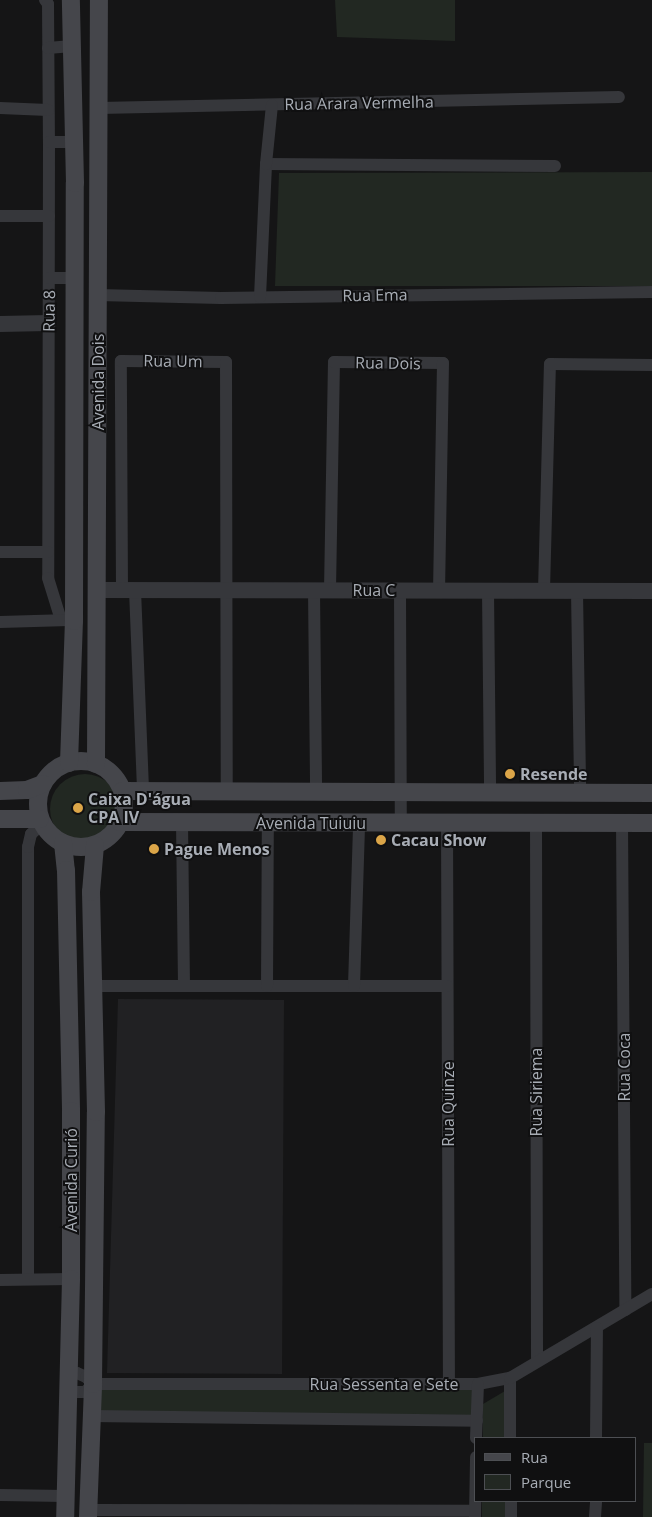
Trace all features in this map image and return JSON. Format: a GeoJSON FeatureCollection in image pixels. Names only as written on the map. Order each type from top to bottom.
{"type":"FeatureCollection","features":[{"type":"Feature","properties":{"kind":"main road","name":"Avenida Dois"},"geometry":{"type":"LineString","coordinates":[[69,763],[68,620],[75,278],[71,0]]}},
{"type":"Feature","properties":{"kind":"main road","name":"Avenida Dois"},"geometry":{"type":"LineString","coordinates":[[96,764],[99,0]]}},
{"type":"Feature","properties":{"kind":"main road"},"geometry":{"type":"LineString","coordinates":[[69,763],[96,764],[107,770],[116,779],[122,790],[123,806],[120,822],[114,832],[96,845],[79,847],[62,843],[51,835],[42,822],[38,808],[43,784],[54,771],[69,763]]}},
{"type":"Feature","properties":{"kind":"main road"},"geometry":{"type":"LineString","coordinates":[[0,791],[27,790],[43,784]]}},
{"type":"Feature","properties":{"kind":"main road","name":"Avenida Tuiuiu"},"geometry":{"type":"LineString","coordinates":[[122,790],[652,793]]}},
{"type":"Feature","properties":{"kind":"main road"},"geometry":{"type":"LineString","coordinates":[[0,819],[42,822]]}},
{"type":"Feature","properties":{"kind":"main road","name":"Avenida Tuiuiu"},"geometry":{"type":"LineString","coordinates":[[120,822],[652,823]]}},
{"type":"Feature","properties":{"kind":"main road","name":"Avenida Curió"},"geometry":{"type":"LineString","coordinates":[[62,843],[67,880],[71,1111],[71,1279],[64,1496],[65,1517]]}},
{"type":"Feature","properties":{"kind":"main road","name":"Avenida Curió"},"geometry":{"type":"LineString","coordinates":[[88,1514],[96,1112],[92,892],[96,845]]}},
{"type":"Feature","properties":{"kind":"street","name":"Rua 8"},"geometry":{"type":"LineString","coordinates":[[45,0],[48,4],[50,278],[48,323],[48,578],[68,620]]}},
{"type":"Feature","properties":{"kind":"street"},"geometry":{"type":"LineString","coordinates":[[48,48],[72,46]]}},
{"type":"Feature","properties":{"kind":"street","name":"Rua Arara Vermelha"},"geometry":{"type":"LineString","coordinates":[[99,108],[619,97]]}},
{"type":"Feature","properties":{"kind":"street"},"geometry":{"type":"LineString","coordinates":[[260,297],[266,164],[272,105]]}},
{"type":"Feature","properties":{"kind":"street"},"geometry":{"type":"LineString","coordinates":[[0,108],[48,110]]}},
{"type":"Feature","properties":{"kind":"street"},"geometry":{"type":"LineString","coordinates":[[49,142],[74,142]]}},
{"type":"Feature","properties":{"kind":"street"},"geometry":{"type":"LineString","coordinates":[[266,164],[555,166]]}},
{"type":"Feature","properties":{"kind":"street"},"geometry":{"type":"LineString","coordinates":[[0,216],[49,216]]}},
{"type":"Feature","properties":{"kind":"street"},"geometry":{"type":"LineString","coordinates":[[50,278],[75,278]]}},
{"type":"Feature","properties":{"kind":"street","name":"Rua Ema"},"geometry":{"type":"LineString","coordinates":[[98,295],[260,297],[652,292]]}},
{"type":"Feature","properties":{"kind":"street"},"geometry":{"type":"LineString","coordinates":[[0,324],[48,323]]}},
{"type":"Feature","properties":{"kind":"street","name":"Rua Um"},"geometry":{"type":"LineString","coordinates":[[129,590],[121,360],[226,362],[228,590]]}},
{"type":"Feature","properties":{"kind":"street","name":"Rua Dois"},"geometry":{"type":"LineString","coordinates":[[330,590],[334,362],[443,364],[439,590]]}},
{"type":"Feature","properties":{"kind":"street"},"geometry":{"type":"LineString","coordinates":[[544,591],[550,364],[652,365]]}},
{"type":"Feature","properties":{"kind":"street"},"geometry":{"type":"LineString","coordinates":[[0,552],[48,552]]}},
{"type":"Feature","properties":{"kind":"street","name":"Rua C"},"geometry":{"type":"LineString","coordinates":[[97,590],[652,591]]}},
{"type":"Feature","properties":{"kind":"street"},"geometry":{"type":"LineString","coordinates":[[129,590],[143,790]]}},
{"type":"Feature","properties":{"kind":"street"},"geometry":{"type":"LineString","coordinates":[[227,791],[228,590]]}},
{"type":"Feature","properties":{"kind":"street"},"geometry":{"type":"LineString","coordinates":[[314,590],[316,791]]}},
{"type":"Feature","properties":{"kind":"street"},"geometry":{"type":"LineString","coordinates":[[400,590],[401,823]]}},
{"type":"Feature","properties":{"kind":"street"},"geometry":{"type":"LineString","coordinates":[[488,591],[490,792]]}},
{"type":"Feature","properties":{"kind":"street"},"geometry":{"type":"LineString","coordinates":[[577,591],[580,792]]}},
{"type":"Feature","properties":{"kind":"street"},"geometry":{"type":"LineString","coordinates":[[0,622],[68,620]]}},
{"type":"Feature","properties":{"kind":"street"},"geometry":{"type":"LineString","coordinates":[[28,1279],[28,847],[31,834],[42,822]]}},
{"type":"Feature","properties":{"kind":"street"},"geometry":{"type":"LineString","coordinates":[[182,822],[184,986]]}},
{"type":"Feature","properties":{"kind":"street"},"geometry":{"type":"LineString","coordinates":[[268,822],[268,986]]}},
{"type":"Feature","properties":{"kind":"street"},"geometry":{"type":"LineString","coordinates":[[354,986],[359,823]]}},
{"type":"Feature","properties":{"kind":"street","name":"Rua Quinze"},"geometry":{"type":"LineString","coordinates":[[447,823],[449,1384]]}},
{"type":"Feature","properties":{"kind":"street","name":"Rua Siriema"},"geometry":{"type":"LineString","coordinates":[[536,823],[537,1362]]}},
{"type":"Feature","properties":{"kind":"street","name":"Rua Coca"},"geometry":{"type":"LineString","coordinates":[[622,823],[625,1310]]}},
{"type":"Feature","properties":{"kind":"street"},"geometry":{"type":"LineString","coordinates":[[93,986],[448,986]]}},
{"type":"Feature","properties":{"kind":"street"},"geometry":{"type":"LineString","coordinates":[[0,1280],[71,1279]]}},
{"type":"Feature","properties":{"kind":"street","name":"Rua Sessenta e Sete"},"geometry":{"type":"LineString","coordinates":[[67,1392],[85,1392],[92,1384],[478,1384],[510,1378],[652,1294]]}},
{"type":"Feature","properties":{"kind":"street"},"geometry":{"type":"LineString","coordinates":[[596,1437],[597,1328]]}},
{"type":"Feature","properties":{"kind":"street","name":"Rua Sessenta e Sete"},"geometry":{"type":"LineString","coordinates":[[68,1374],[86,1377],[92,1384]]}},
{"type":"Feature","properties":{"kind":"street"},"geometry":{"type":"LineString","coordinates":[[510,1378],[510,1437]]}},
{"type":"Feature","properties":{"kind":"street"},"geometry":{"type":"LineString","coordinates":[[476,1437],[478,1384]]}},
{"type":"Feature","properties":{"kind":"street"},"geometry":{"type":"LineString","coordinates":[[90,1416],[477,1421]]}},
{"type":"Feature","properties":{"kind":"street"},"geometry":{"type":"LineString","coordinates":[[0,1495],[64,1496]]}},
{"type":"Feature","properties":{"kind":"street"},"geometry":{"type":"LineString","coordinates":[[511,1502],[511,1517]]}},
{"type":"Feature","properties":{"kind":"street"},"geometry":{"type":"LineString","coordinates":[[595,1517],[596,1502]]}},
{"type":"Feature","properties":{"kind":"street"},"geometry":{"type":"LineString","coordinates":[[88,1514],[474,1514]]}},
{"type":"Feature","properties":{"kind":"shaded area"},"geometry":{"type":"Polygon","coordinates":[[[118,999],[284,1000],[282,1374],[107,1373],[118,999]]]}},
{"type":"Feature","properties":{"kind":"green space"},"geometry":{"type":"Polygon","coordinates":[[[335,0],[455,0],[455,41],[337,37],[335,0]]]}},
{"type":"Feature","properties":{"kind":"green space"},"geometry":{"type":"Polygon","coordinates":[[[652,172],[652,286],[275,286],[279,173],[652,172]]]}},
{"type":"Feature","properties":{"kind":"green space"},"geometry":{"type":"Polygon","coordinates":[[[78,774],[92,774],[105,780],[114,789],[120,802],[118,822],[110,834],[92,844],[78,844],[65,838],[56,829],[50,816],[50,802],[56,789],[65,780],[78,774]]]}},
{"type":"Feature","properties":{"kind":"green space"},"geometry":{"type":"Polygon","coordinates":[[[97,1387],[472,1390],[472,1415],[97,1413],[97,1387]]]}},
{"type":"Feature","properties":{"kind":"green space"},"geometry":{"type":"Polygon","coordinates":[[[505,1391],[506,1437],[483,1437],[483,1404],[505,1391]]]}},
{"type":"Feature","properties":{"kind":"green space"},"geometry":{"type":"Polygon","coordinates":[[[644,1443],[652,1443],[652,1517],[643,1517],[644,1443]]]}},
{"type":"Feature","properties":{"kind":"green space"},"geometry":{"type":"Polygon","coordinates":[[[482,1502],[506,1502],[506,1517],[482,1517],[482,1502]]]}},
{"type":"Feature","properties":{"kind":"place","name":"Resende"},"geometry":{"type":"Point","coordinates":[510,774]}},
{"type":"Feature","properties":{"kind":"place","name":"Caixa D'água CPA IV"},"geometry":{"type":"Point","coordinates":[78,808]}},
{"type":"Feature","properties":{"kind":"place","name":"Cacau Show"},"geometry":{"type":"Point","coordinates":[381,840]}},
{"type":"Feature","properties":{"kind":"place","name":"Pague Menos"},"geometry":{"type":"Point","coordinates":[154,849]}}]}
